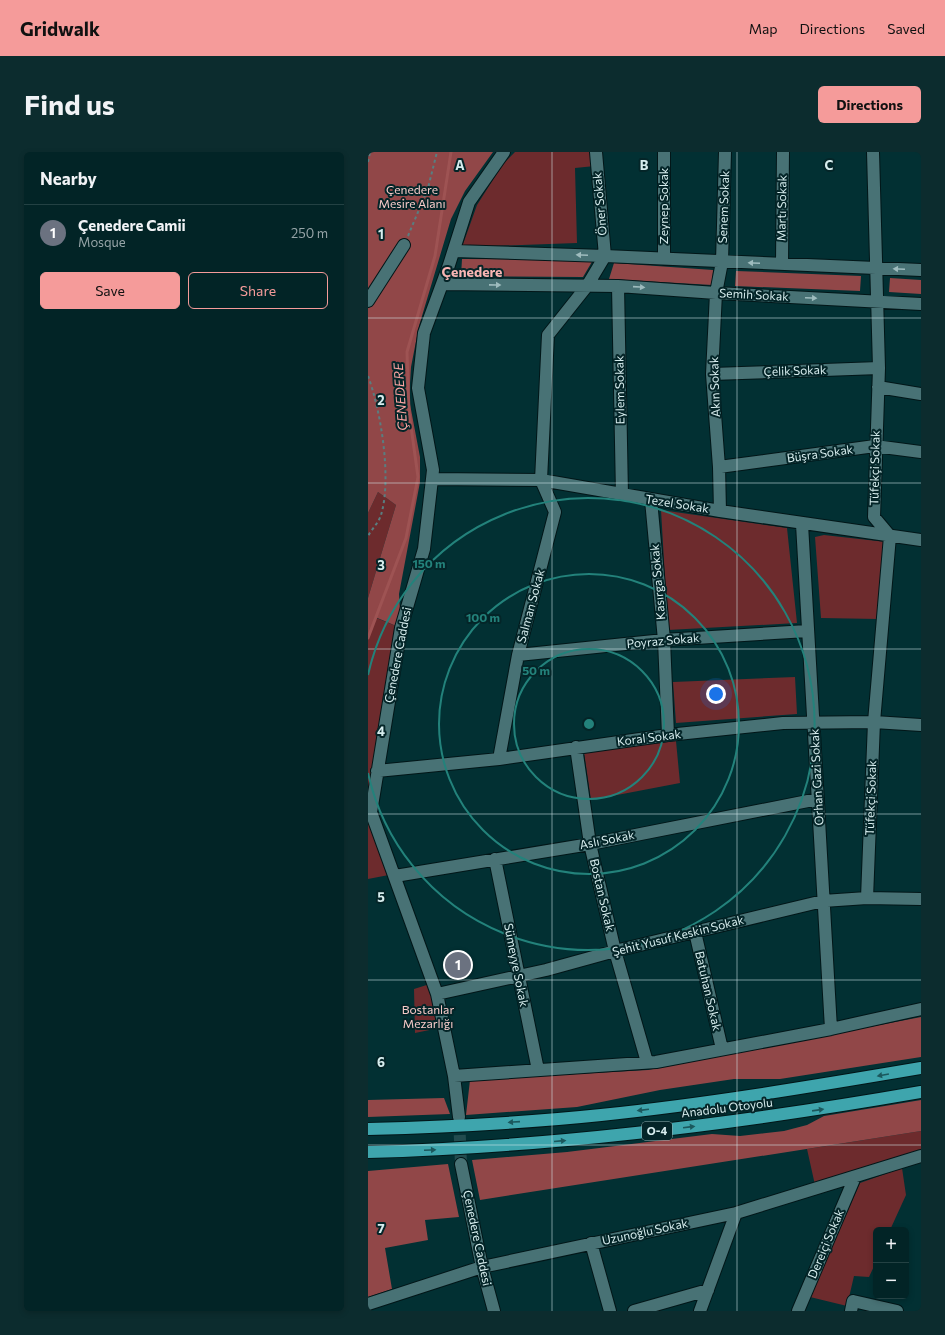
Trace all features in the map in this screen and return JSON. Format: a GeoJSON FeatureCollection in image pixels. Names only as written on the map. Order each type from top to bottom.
{"type":"FeatureCollection","features":[{"type":"Feature","properties":{"kind":"highway","name":"Anadolu Otoyolu"},"geometry":{"type":"LineString","coordinates":[[368,1129],[392,1129],[600,1115],[763,1094],[921,1068]]}},
{"type":"Feature","properties":{"kind":"highway","name":"Anadolu Otoyolu"},"geometry":{"type":"LineString","coordinates":[[368,1152],[488,1147],[600,1137],[766,1117],[921,1092]]}},
{"type":"Feature","properties":{"kind":"street","name":"Çenedere Caddesi"},"geometry":{"type":"LineString","coordinates":[[459,1117],[454,1076],[438,994],[371,812],[401,628],[424,549],[432,479],[432,470],[418,388],[424,333],[454,251],[469,202],[504,152]]}},
{"type":"Feature","properties":{"kind":"street","name":"Öner Sokak"},"geometry":{"type":"LineString","coordinates":[[596,152],[605,256]]}},
{"type":"Feature","properties":{"kind":"street","name":"Zeynep Sokak"},"geometry":{"type":"LineString","coordinates":[[664,152],[664,259]]}},
{"type":"Feature","properties":{"kind":"street","name":"Senem Sokak"},"geometry":{"type":"LineString","coordinates":[[722,262],[725,152]]}},
{"type":"Feature","properties":{"kind":"street","name":"Martı Sokak"},"geometry":{"type":"LineString","coordinates":[[782,264],[783,152]]}},
{"type":"Feature","properties":{"kind":"street","name":"Tüfekçi Sokak"},"geometry":{"type":"LineString","coordinates":[[867,898],[874,722],[890,536],[874,517],[875,446],[879,368],[873,152]]}},
{"type":"Feature","properties":{"kind":"street"},"geometry":{"type":"LineString","coordinates":[[368,301],[404,245]]}},
{"type":"Feature","properties":{"kind":"street"},"geometry":{"type":"LineString","coordinates":[[454,251],[921,270]]}},
{"type":"Feature","properties":{"kind":"street"},"geometry":{"type":"LineString","coordinates":[[541,480],[548,335],[587,286],[605,256]]}},
{"type":"Feature","properties":{"kind":"street","name":"Akın Sokak"},"geometry":{"type":"LineString","coordinates":[[720,512],[719,467],[712,374],[716,293],[722,262]]}},
{"type":"Feature","properties":{"kind":"street","name":"Semih Sokak"},"geometry":{"type":"LineString","coordinates":[[442,284],[618,286],[921,304]]}},
{"type":"Feature","properties":{"kind":"street","name":"Eylem Sokak"},"geometry":{"type":"LineString","coordinates":[[618,286],[622,495]]}},
{"type":"Feature","properties":{"kind":"street","name":"Çelik Sokak"},"geometry":{"type":"LineString","coordinates":[[712,374],[879,368]]}},
{"type":"Feature","properties":{"kind":"street"},"geometry":{"type":"LineString","coordinates":[[878,387],[921,394]]}},
{"type":"Feature","properties":{"kind":"street","name":"Büşra Sokak"},"geometry":{"type":"LineString","coordinates":[[719,467],[875,446],[921,452]]}},
{"type":"Feature","properties":{"kind":"street","name":"Tezel Sokak"},"geometry":{"type":"LineString","coordinates":[[432,479],[541,480],[720,512],[921,540]]}},
{"type":"Feature","properties":{"kind":"street","name":"Salman Sokak"},"geometry":{"type":"LineString","coordinates":[[499,759],[518,655],[555,512],[541,480]]}},
{"type":"Feature","properties":{"kind":"street","name":"Kasırga Sokak"},"geometry":{"type":"LineString","coordinates":[[651,500],[664,640],[668,735]]}},
{"type":"Feature","properties":{"kind":"street","name":"Orhan Gazi Sokak"},"geometry":{"type":"LineString","coordinates":[[802,524],[807,631],[815,723],[831,1030]]}},
{"type":"Feature","properties":{"kind":"street","name":"Poyraz Sokak"},"geometry":{"type":"LineString","coordinates":[[518,655],[664,640],[807,631]]}},
{"type":"Feature","properties":{"kind":"street","name":"Koral Sokak"},"geometry":{"type":"LineString","coordinates":[[377,771],[499,759],[668,735],[783,723],[874,722],[921,725]]}},
{"type":"Feature","properties":{"kind":"street","name":"Bostan Sokak"},"geometry":{"type":"LineString","coordinates":[[576,747],[590,844],[615,951],[647,1062]]}},
{"type":"Feature","properties":{"kind":"street","name":"Aslı Sokak"},"geometry":{"type":"LineString","coordinates":[[395,876],[590,844],[818,800]]}},
{"type":"Feature","properties":{"kind":"street","name":"Sümeyye Sokak"},"geometry":{"type":"LineString","coordinates":[[495,859],[538,1070]]}},
{"type":"Feature","properties":{"kind":"street","name":"Şehit Yusuf Keskin Sokak"},"geometry":{"type":"LineString","coordinates":[[438,994],[519,976],[615,951],[824,901],[867,898],[921,899]]}},
{"type":"Feature","properties":{"kind":"street","name":"Batuhan Sokak"},"geometry":{"type":"LineString","coordinates":[[695,932],[722,1050]]}},
{"type":"Feature","properties":{"kind":"street"},"geometry":{"type":"LineString","coordinates":[[454,1076],[647,1062],[831,1030],[921,1009]]}},
{"type":"Feature","properties":{"kind":"street","name":"Uzunoğlu Sokak"},"geometry":{"type":"LineString","coordinates":[[368,1304],[482,1267],[736,1213],[921,1156]]}},
{"type":"Feature","properties":{"kind":"street","name":"Çenedere Caddesi"},"geometry":{"type":"LineString","coordinates":[[462,1164],[482,1267],[494,1311]]}},
{"type":"Feature","properties":{"kind":"street","name":"Dereiçi Sokak"},"geometry":{"type":"LineString","coordinates":[[798,1311],[855,1177]]}},
{"type":"Feature","properties":{"kind":"street"},"geometry":{"type":"LineString","coordinates":[[700,1311],[736,1213]]}},
{"type":"Feature","properties":{"kind":"street"},"geometry":{"type":"LineString","coordinates":[[591,1243],[610,1311]]}},
{"type":"Feature","properties":{"kind":"street"},"geometry":{"type":"LineString","coordinates":[[634,1311],[708,1290]]}},
{"type":"Feature","properties":{"kind":"street"},"geometry":{"type":"LineString","coordinates":[[851,1311],[853,1301],[897,1311]]}},
{"type":"Feature","properties":{"kind":"path"},"geometry":{"type":"LineString","coordinates":[[368,162],[370,152]]}},
{"type":"Feature","properties":{"kind":"path"},"geometry":{"type":"LineString","coordinates":[[404,245],[428,188],[437,152]]}},
{"type":"Feature","properties":{"kind":"path"},"geometry":{"type":"LineString","coordinates":[[368,376],[381,429],[385,460],[384,504],[381,517],[368,536]]}},
{"type":"Feature","properties":{"kind":"green space","name":"Çenedere Mesire Alanı"},"geometry":{"type":"Polygon","coordinates":[[[368,152],[493,152],[465,191],[451,219],[419,326],[411,367],[409,399],[420,457],[420,482],[399,594],[401,628],[375,617],[368,638],[368,598],[396,505],[378,492],[368,513],[368,152]]]}},
{"type":"Feature","properties":{"kind":"green space"},"geometry":{"type":"Polygon","coordinates":[[[515,152],[594,152],[595,166],[575,168],[577,243],[462,247],[477,205],[503,164],[515,152]]]}},
{"type":"Feature","properties":{"kind":"green space"},"geometry":{"type":"Polygon","coordinates":[[[462,259],[593,260],[583,277],[461,276],[462,259]]]}},
{"type":"Feature","properties":{"kind":"green space"},"geometry":{"type":"Polygon","coordinates":[[[614,263],[713,270],[712,285],[609,279],[614,263]]]}},
{"type":"Feature","properties":{"kind":"green space"},"geometry":{"type":"Polygon","coordinates":[[[736,271],[861,276],[860,291],[735,286],[736,271]]]}},
{"type":"Feature","properties":{"kind":"green space"},"geometry":{"type":"Polygon","coordinates":[[[890,278],[921,280],[921,294],[889,292],[890,278]]]}},
{"type":"Feature","properties":{"kind":"green space"},"geometry":{"type":"Polygon","coordinates":[[[378,492],[396,505],[368,598],[368,513],[378,492]]]}},
{"type":"Feature","properties":{"kind":"green space"},"geometry":{"type":"Polygon","coordinates":[[[661,510],[787,528],[797,623],[668,630],[661,510]]]}},
{"type":"Feature","properties":{"kind":"green space"},"geometry":{"type":"Polygon","coordinates":[[[824,535],[886,542],[878,619],[821,618],[815,537],[824,535]]]}},
{"type":"Feature","properties":{"kind":"green space"},"geometry":{"type":"Polygon","coordinates":[[[374,617],[401,628],[371,811],[394,874],[368,879],[368,638],[374,617]]]}},
{"type":"Feature","properties":{"kind":"green space"},"geometry":{"type":"Polygon","coordinates":[[[795,677],[797,714],[676,723],[673,682],[795,677]]]}},
{"type":"Feature","properties":{"kind":"green space"},"geometry":{"type":"Polygon","coordinates":[[[676,741],[680,783],[591,800],[584,752],[676,741]]]}},
{"type":"Feature","properties":{"kind":"green space","name":"Bostanlar Mezarlığı"},"geometry":{"type":"Polygon","coordinates":[[[433,983],[444,1027],[415,1033],[414,989],[433,983]]]}},
{"type":"Feature","properties":{"kind":"green space"},"geometry":{"type":"Polygon","coordinates":[[[921,1017],[921,1057],[780,1079],[734,1079],[660,1090],[577,1107],[466,1115],[470,1080],[648,1070],[921,1017]]]}},
{"type":"Feature","properties":{"kind":"green space"},"geometry":{"type":"Polygon","coordinates":[[[444,1098],[450,1114],[368,1117],[368,1100],[444,1098]]]}},
{"type":"Feature","properties":{"kind":"green space"},"geometry":{"type":"Polygon","coordinates":[[[921,1100],[921,1131],[480,1200],[472,1160],[567,1152],[712,1134],[740,1136],[784,1131],[807,1125],[824,1116],[921,1100]]]}},
{"type":"Feature","properties":{"kind":"green space"},"geometry":{"type":"Polygon","coordinates":[[[921,1131],[921,1150],[815,1185],[807,1149],[921,1131]]]}},
{"type":"Feature","properties":{"kind":"green space"},"geometry":{"type":"Polygon","coordinates":[[[448,1164],[459,1217],[425,1220],[428,1240],[385,1248],[392,1289],[368,1297],[368,1171],[448,1164]]]}},
{"type":"Feature","properties":{"kind":"green space"},"geometry":{"type":"Polygon","coordinates":[[[902,1168],[906,1195],[891,1227],[873,1227],[873,1268],[869,1277],[854,1276],[847,1306],[810,1297],[860,1183],[902,1168]]]}},
{"type":"Feature","properties":{"kind":"waterway","name":"ÇENEDERE"},"geometry":{"type":"LineString","coordinates":[[368,638],[406,538],[418,477],[409,412],[407,352],[435,256],[451,152]]}},
{"type":"Feature","properties":{"kind":"tunnel"},"geometry":{"type":"LineString","coordinates":[[459,1117],[461,1164]]}},
{"type":"Feature","properties":{"kind":"place","name":"Çenedere Camii"},"geometry":{"type":"Point","coordinates":[458,965]}},
{"type":"Feature","properties":{"kind":"district","name":"Çenedere"},"geometry":{"type":"Point","coordinates":[472,272]}}]}
